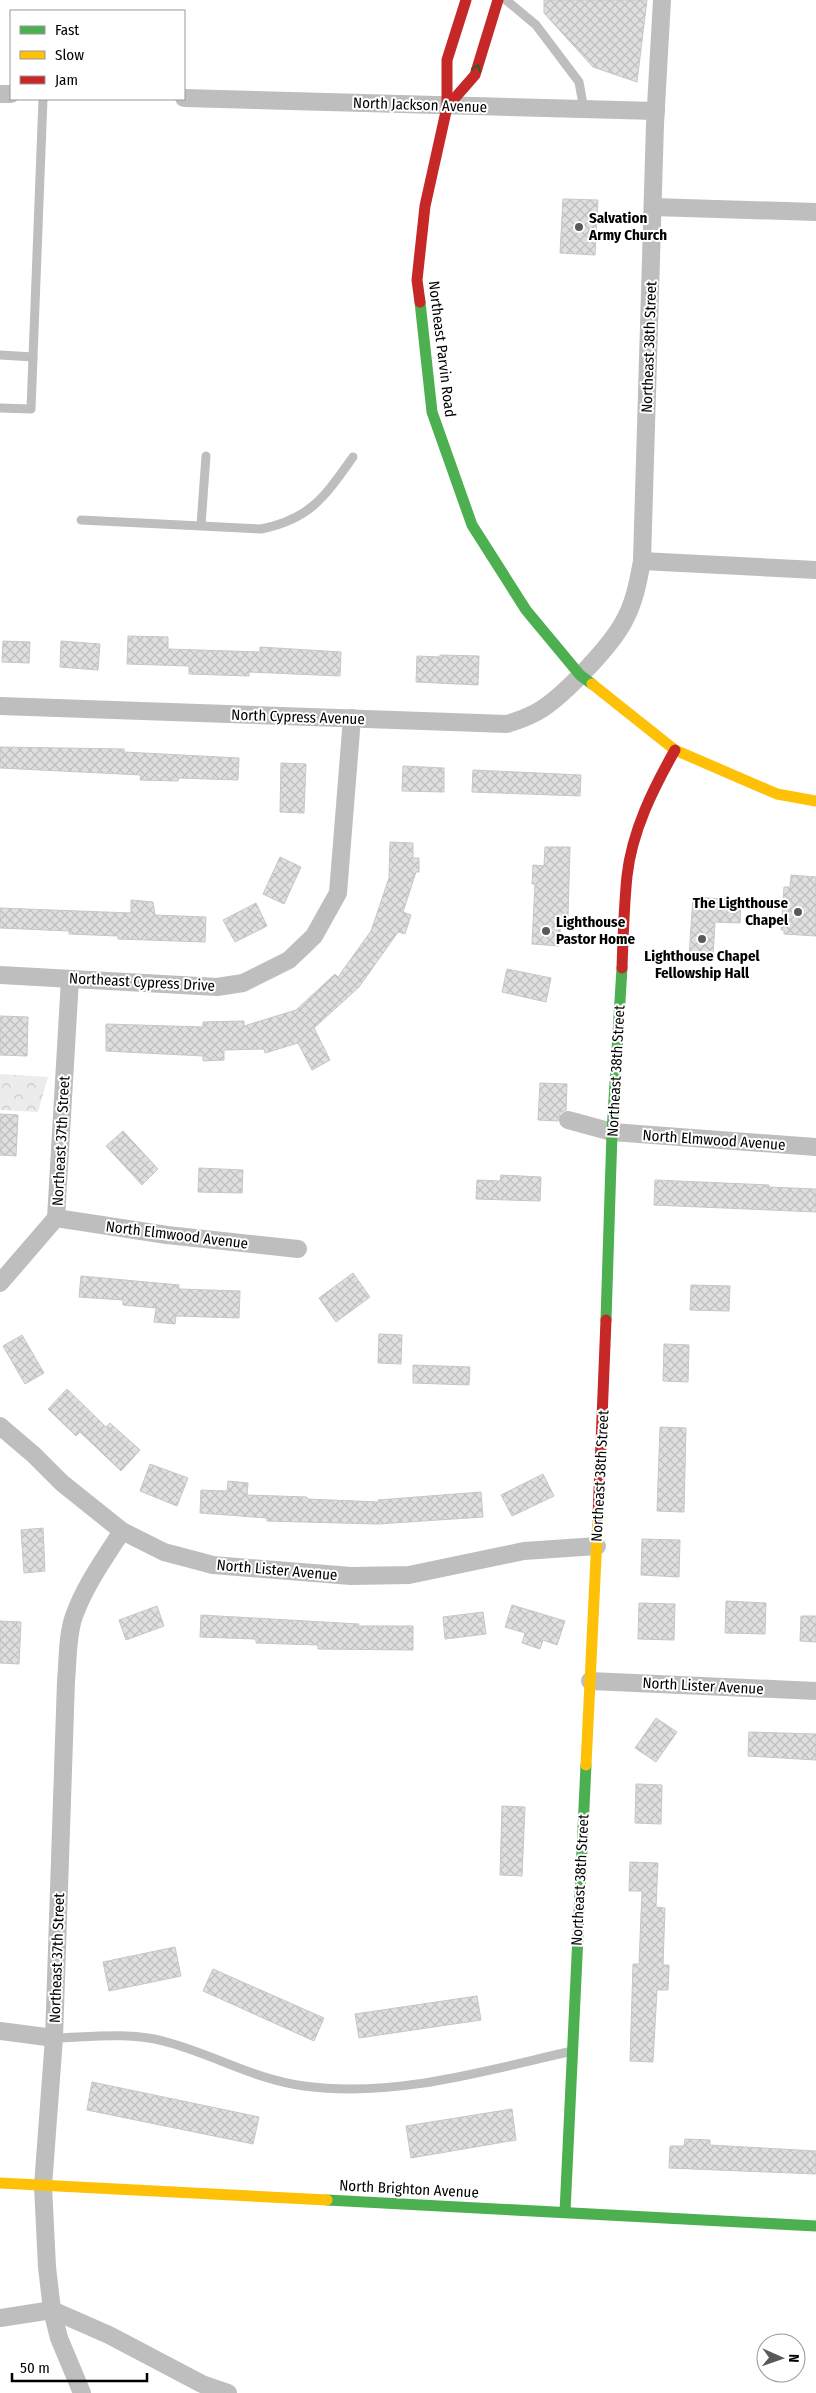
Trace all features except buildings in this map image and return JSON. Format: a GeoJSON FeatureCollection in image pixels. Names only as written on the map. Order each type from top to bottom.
{"type":"FeatureCollection","features":[{"type":"Feature","properties":{"kind":"main road","name":"Northeast Parvin Road"},"geometry":{"type":"LineString","coordinates":[[466,0],[447,60],[448,107],[426,206],[417,280],[432,412],[472,525],[526,610],[580,675],[675,750],[776,794],[816,801]]}},
{"type":"Feature","properties":{"kind":"main road","name":"Northeast Parvin Road"},"geometry":{"type":"LineString","coordinates":[[448,107],[475,75],[498,0]]}},
{"type":"Feature","properties":{"kind":"main road","name":"Northeast 38th Street"},"geometry":{"type":"LineString","coordinates":[[565,2212],[606,1359],[612,1132],[627,875],[631,848],[639,819],[651,792],[675,750]]}},
{"type":"Feature","properties":{"kind":"main road","name":"North Brighton Avenue"},"geometry":{"type":"LineString","coordinates":[[0,2183],[816,2226]]}},
{"type":"Feature","properties":{"kind":"street","name":"Northeast 38th Street"},"geometry":{"type":"LineString","coordinates":[[580,675],[623,623],[634,598],[642,561],[656,111],[662,0]]}},
{"type":"Feature","properties":{"kind":"street","name":"North Jackson Avenue"},"geometry":{"type":"LineString","coordinates":[[185,98],[448,107],[656,111]]}},
{"type":"Feature","properties":{"kind":"street"},"geometry":{"type":"LineString","coordinates":[[653,207],[816,212]]}},
{"type":"Feature","properties":{"kind":"street"},"geometry":{"type":"LineString","coordinates":[[642,561],[816,570]]}},
{"type":"Feature","properties":{"kind":"street","name":"North Cypress Avenue"},"geometry":{"type":"LineString","coordinates":[[0,706],[508,724],[526,718],[544,708],[580,675]]}},
{"type":"Feature","properties":{"kind":"street","name":"Northeast Cypress Drive"},"geometry":{"type":"LineString","coordinates":[[0,975],[217,988],[243,983],[289,960],[314,936],[338,893],[352,718]]}},
{"type":"Feature","properties":{"kind":"street","name":"Northeast 37th Street"},"geometry":{"type":"LineString","coordinates":[[0,1283],[56,1218],[70,979]]}},
{"type":"Feature","properties":{"kind":"street","name":"North Elmwood Avenue"},"geometry":{"type":"LineString","coordinates":[[568,1120],[612,1132],[816,1147]]}},
{"type":"Feature","properties":{"kind":"street","name":"North Elmwood Avenue"},"geometry":{"type":"LineString","coordinates":[[56,1218],[167,1235],[298,1248]]}},
{"type":"Feature","properties":{"kind":"street","name":"North Lister Avenue"},"geometry":{"type":"LineString","coordinates":[[0,1426],[34,1455],[62,1484],[122,1531],[164,1552],[212,1566],[351,1576],[409,1575],[524,1551],[596,1546]]}},
{"type":"Feature","properties":{"kind":"street","name":"Northeast 37th Street"},"geometry":{"type":"LineString","coordinates":[[82,2393],[59,2338],[52,2310],[47,2267],[43,2186],[54,2038],[69,1646],[74,1617],[86,1587],[122,1531]]}},
{"type":"Feature","properties":{"kind":"street","name":"North Lister Avenue"},"geometry":{"type":"LineString","coordinates":[[590,1681],[816,1691]]}},
{"type":"Feature","properties":{"kind":"street"},"geometry":{"type":"LineString","coordinates":[[0,2032],[54,2038]]}},
{"type":"Feature","properties":{"kind":"street"},"geometry":{"type":"LineString","coordinates":[[0,2318],[52,2310],[109,2335],[202,2384],[228,2393]]}},
{"type":"Feature","properties":{"kind":"lane"},"geometry":{"type":"LineString","coordinates":[[506,0],[536,25],[579,82],[584,110]]}},
{"type":"Feature","properties":{"kind":"lane"},"geometry":{"type":"LineString","coordinates":[[0,408],[31,409],[43,100]]}},
{"type":"Feature","properties":{"kind":"lane"},"geometry":{"type":"LineString","coordinates":[[0,355],[33,357]]}},
{"type":"Feature","properties":{"kind":"lane"},"geometry":{"type":"LineString","coordinates":[[201,525],[206,456]]}},
{"type":"Feature","properties":{"kind":"lane"},"geometry":{"type":"LineString","coordinates":[[81,520],[261,529],[278,526],[308,512],[326,495],[352,457]]}},
{"type":"Feature","properties":{"kind":"lane"},"geometry":{"type":"LineString","coordinates":[[54,2038],[123,2036],[162,2041],[243,2068],[273,2081],[335,2088],[376,2089],[436,2083],[572,2051]]}},
{"type":"Feature","properties":{"kind":"green space"},"geometry":{"type":"Polygon","coordinates":[[[0,1074],[48,1077],[38,1112],[0,1110],[0,1074]]]}},
{"type":"Feature","properties":{"kind":"traffic: fast"},"geometry":{"type":"LineString","coordinates":[[420,302],[432,412],[472,525],[526,610],[580,675],[592,684]]}},
{"type":"Feature","properties":{"kind":"traffic: fast"},"geometry":{"type":"LineString","coordinates":[[606,1320],[612,1132],[622,968]]}},
{"type":"Feature","properties":{"kind":"traffic: fast"},"geometry":{"type":"LineString","coordinates":[[565,2212],[586,1765]]}},
{"type":"Feature","properties":{"kind":"traffic: fast"},"geometry":{"type":"LineString","coordinates":[[327,2200],[816,2226]]}},
{"type":"Feature","properties":{"kind":"traffic: slow"},"geometry":{"type":"LineString","coordinates":[[592,684],[675,750],[777,794],[816,801]]}},
{"type":"Feature","properties":{"kind":"traffic: slow"},"geometry":{"type":"LineString","coordinates":[[586,1765],[598,1516]]}},
{"type":"Feature","properties":{"kind":"traffic: slow"},"geometry":{"type":"LineString","coordinates":[[0,2183],[327,2200]]}},
{"type":"Feature","properties":{"kind":"traffic: jam"},"geometry":{"type":"LineString","coordinates":[[420,302],[417,280],[425,206],[447,107],[447,60],[466,0]]}},
{"type":"Feature","properties":{"kind":"traffic: jam"},"geometry":{"type":"LineString","coordinates":[[447,107],[475,75],[498,0]]}},
{"type":"Feature","properties":{"kind":"traffic: jam"},"geometry":{"type":"LineString","coordinates":[[622,968],[624,910],[630,859],[651,795],[675,750]]}},
{"type":"Feature","properties":{"kind":"traffic: jam"},"geometry":{"type":"LineString","coordinates":[[598,1516],[606,1320]]}},
{"type":"Feature","properties":{"kind":"place","name":"Salvation Army Church"},"geometry":{"type":"Point","coordinates":[579,227]}},
{"type":"Feature","properties":{"kind":"place","name":"The Lighthouse Chapel"},"geometry":{"type":"Point","coordinates":[798,912]}},
{"type":"Feature","properties":{"kind":"place","name":"Lighthouse Pastor Home"},"geometry":{"type":"Point","coordinates":[546,931]}},
{"type":"Feature","properties":{"kind":"place","name":"Lighthouse Chapel Fellowship Hall"},"geometry":{"type":"Point","coordinates":[702,939]}}]}
